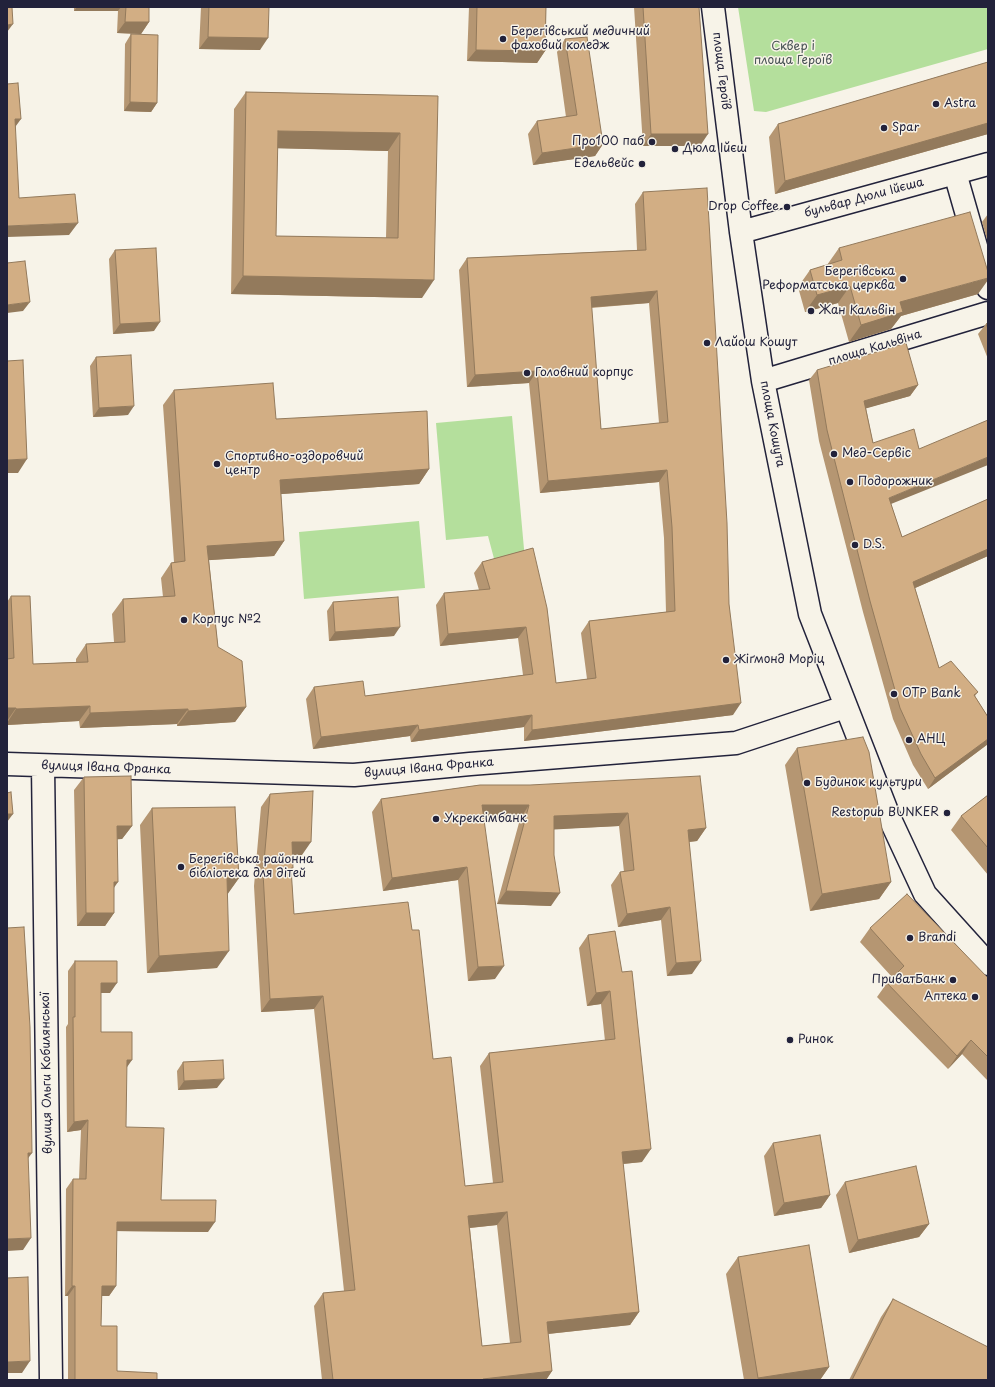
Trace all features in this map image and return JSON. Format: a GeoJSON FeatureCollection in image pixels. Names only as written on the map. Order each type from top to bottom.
{"type":"FeatureCollection","features":[{"type":"Feature","properties":{"kind":"street","name":"площа Героїв"},"geometry":{"type":"LineString","coordinates":[[713,7],[728,135]]}},
{"type":"Feature","properties":{"kind":"street","name":"площа Кошута"},"geometry":{"type":"LineString","coordinates":[[728,135],[740,232],[763,381],[810,614],[845,707],[890,819],[925,894],[988,964]]}},
{"type":"Feature","properties":{"kind":"street","name":"бульвар Дюли Ійєша"},"geometry":{"type":"LineString","coordinates":[[740,232],[988,164]]}},
{"type":"Feature","properties":{"kind":"street"},"geometry":{"type":"LineString","coordinates":[[955,173],[988,288]]}},
{"type":"Feature","properties":{"kind":"street","name":"площа Кальвіна"},"geometry":{"type":"LineString","coordinates":[[763,381],[988,313]]}},
{"type":"Feature","properties":{"kind":"street","name":"вулиця Івана Франка"},"geometry":{"type":"LineString","coordinates":[[7,764],[354,775],[470,764],[701,747],[736,743],[845,707]]}},
{"type":"Feature","properties":{"kind":"street","name":"вулиця Ольги Кобилянської"},"geometry":{"type":"LineString","coordinates":[[43,766],[51,1380]]}},
{"type":"Feature","properties":{"kind":"green space","name":"Сквер і площа Героїв"},"geometry":{"type":"Polygon","coordinates":[[[738,7],[988,7],[988,49],[766,112],[754,111],[738,7]]]}},
{"type":"Feature","properties":{"kind":"green space"},"geometry":{"type":"Polygon","coordinates":[[[512,416],[525,560],[496,566],[488,536],[446,540],[436,423],[512,416]]]}},
{"type":"Feature","properties":{"kind":"green space"},"geometry":{"type":"Polygon","coordinates":[[[419,521],[425,588],[304,599],[299,532],[419,521]]]}},
{"type":"Feature","properties":{"kind":"building"},"geometry":{"type":"Polygon","coordinates":[[[7,7],[12,7],[13,24],[7,25],[7,7]]]}},
{"type":"Feature","properties":{"kind":"building"},"geometry":{"type":"Polygon","coordinates":[[[126,7],[149,7],[149,22],[125,22],[126,7]]]}},
{"type":"Feature","properties":{"kind":"building"},"geometry":{"type":"Polygon","coordinates":[[[209,7],[269,7],[268,38],[208,37],[209,7]]]}},
{"type":"Feature","properties":{"kind":"building","name":"Берегівський медичний фаховий коледж"},"geometry":{"type":"Polygon","coordinates":[[[477,7],[546,7],[545,51],[476,50],[477,7]]]}},
{"type":"Feature","properties":{"kind":"building"},"geometry":{"type":"Polygon","coordinates":[[[643,7],[699,7],[708,134],[651,134],[643,7]]]}},
{"type":"Feature","properties":{"kind":"building"},"geometry":{"type":"Polygon","coordinates":[[[131,34],[158,35],[157,103],[130,102],[131,34]]]}},
{"type":"Feature","properties":{"kind":"building"},"geometry":{"type":"Polygon","coordinates":[[[587,37],[603,144],[542,153],[537,121],[577,115],[565,39],[587,37]]]}},
{"type":"Feature","properties":{"kind":"building","name":"Astra"},"geometry":{"type":"Polygon","coordinates":[[[988,62],[988,123],[785,181],[778,124],[988,62]]]}},
{"type":"Feature","properties":{"kind":"building"},"geometry":{"type":"Polygon","coordinates":[[[18,83],[21,119],[15,119],[19,198],[75,194],[78,223],[7,226],[7,84],[18,83]]]}},
{"type":"Feature","properties":{"kind":"building"},"geometry":{"type":"Polygon","coordinates":[[[246,92],[438,96],[434,280],[243,276],[246,92]],[[278,131],[276,236],[398,238],[400,133],[278,131]]]}},
{"type":"Feature","properties":{"kind":"building"},"geometry":{"type":"Polygon","coordinates":[[[707,188],[727,523],[729,604],[741,703],[532,730],[532,715],[419,730],[418,725],[321,737],[314,687],[363,681],[365,696],[533,674],[526,627],[448,634],[444,593],[490,589],[482,562],[533,548],[547,608],[556,683],[596,678],[589,621],[675,611],[672,527],[667,470],[548,481],[537,371],[475,375],[467,258],[646,250],[643,192],[707,188]],[[657,291],[591,297],[601,429],[668,422],[657,291]]]}},
{"type":"Feature","properties":{"kind":"building","name":"Берегівська Реформатська церква"},"geometry":{"type":"Polygon","coordinates":[[[970,212],[988,272],[988,278],[900,302],[903,312],[861,325],[850,286],[817,295],[810,270],[842,260],[839,248],[970,212]]]}},
{"type":"Feature","properties":{"kind":"building"},"geometry":{"type":"Polygon","coordinates":[[[156,248],[160,322],[120,324],[115,250],[156,248]]]}},
{"type":"Feature","properties":{"kind":"building"},"geometry":{"type":"Polygon","coordinates":[[[25,261],[30,302],[7,305],[7,263],[25,261]]]}},
{"type":"Feature","properties":{"kind":"building"},"geometry":{"type":"Polygon","coordinates":[[[906,343],[918,385],[864,401],[873,443],[914,429],[919,449],[988,420],[988,457],[889,498],[902,537],[988,499],[988,549],[913,582],[939,668],[951,661],[978,692],[974,695],[988,717],[988,739],[935,778],[921,754],[900,708],[870,601],[827,430],[817,370],[906,343]]]}},
{"type":"Feature","properties":{"kind":"building"},"geometry":{"type":"Polygon","coordinates":[[[131,355],[134,406],[99,408],[96,357],[131,355]]]}},
{"type":"Feature","properties":{"kind":"building"},"geometry":{"type":"Polygon","coordinates":[[[23,360],[27,459],[7,460],[7,361],[23,360]]]}},
{"type":"Feature","properties":{"kind":"building"},"geometry":{"type":"Polygon","coordinates":[[[273,383],[276,419],[427,411],[429,469],[280,480],[284,541],[207,546],[218,647],[242,661],[246,707],[188,711],[188,709],[90,713],[90,706],[16,709],[7,708],[7,659],[14,658],[11,596],[30,596],[33,664],[88,662],[86,644],[125,642],[123,599],[175,596],[171,563],[185,561],[174,390],[273,383]]]}},
{"type":"Feature","properties":{"kind":"building"},"geometry":{"type":"Polygon","coordinates":[[[398,597],[400,627],[335,632],[333,602],[398,597]]]}},
{"type":"Feature","properties":{"kind":"building"},"geometry":{"type":"Polygon","coordinates":[[[863,737],[869,752],[891,882],[822,894],[797,748],[863,737]]]}},
{"type":"Feature","properties":{"kind":"building"},"geometry":{"type":"Polygon","coordinates":[[[131,776],[132,826],[117,826],[118,882],[114,882],[114,913],[86,913],[84,777],[131,776]]]}},
{"type":"Feature","properties":{"kind":"building"},"geometry":{"type":"Polygon","coordinates":[[[700,776],[706,828],[688,830],[701,961],[676,963],[670,907],[627,914],[620,872],[634,870],[628,813],[554,816],[554,855],[560,893],[506,891],[529,805],[482,805],[504,966],[478,967],[467,867],[392,878],[381,799],[480,785],[530,785],[700,776]]]}},
{"type":"Feature","properties":{"kind":"building"},"geometry":{"type":"Polygon","coordinates":[[[313,791],[311,842],[292,842],[293,868],[291,868],[294,914],[408,902],[412,930],[419,930],[433,1059],[451,1057],[465,1186],[503,1182],[489,1053],[615,1039],[610,991],[596,993],[588,935],[615,931],[622,972],[632,971],[651,1149],[622,1152],[639,1312],[547,1322],[552,1371],[483,1380],[333,1380],[323,1293],[355,1290],[323,996],[270,999],[263,873],[270,794],[313,791]],[[507,1212],[468,1216],[482,1346],[521,1342],[507,1212]]]}},
{"type":"Feature","properties":{"kind":"building"},"geometry":{"type":"Polygon","coordinates":[[[11,792],[13,814],[7,814],[7,793],[11,792]]]}},
{"type":"Feature","properties":{"kind":"building"},"geometry":{"type":"Polygon","coordinates":[[[988,795],[988,848],[961,816],[988,795]]]}},
{"type":"Feature","properties":{"kind":"building"},"geometry":{"type":"Polygon","coordinates":[[[235,807],[239,878],[227,878],[229,951],[159,956],[152,808],[235,807]]]}},
{"type":"Feature","properties":{"kind":"building"},"geometry":{"type":"Polygon","coordinates":[[[907,894],[988,978],[988,1057],[971,1040],[957,1056],[887,983],[904,966],[870,928],[907,894]]]}},
{"type":"Feature","properties":{"kind":"building"},"geometry":{"type":"Polygon","coordinates":[[[24,927],[30,1027],[32,1153],[28,1153],[31,1238],[7,1239],[7,928],[24,927]]]}},
{"type":"Feature","properties":{"kind":"building"},"geometry":{"type":"Polygon","coordinates":[[[75,961],[117,961],[117,983],[101,983],[101,1032],[132,1032],[132,1060],[127,1060],[126,1127],[164,1128],[161,1200],[216,1200],[215,1222],[117,1222],[116,1286],[102,1286],[101,1326],[117,1326],[117,1371],[157,1373],[157,1380],[75,1380],[75,1286],[72,1286],[73,1179],[86,1179],[88,1120],[74,1122],[73,1017],[75,1017],[75,961]]]}},
{"type":"Feature","properties":{"kind":"building"},"geometry":{"type":"Polygon","coordinates":[[[223,1060],[224,1079],[184,1081],[183,1062],[223,1060]]]}},
{"type":"Feature","properties":{"kind":"building"},"geometry":{"type":"Polygon","coordinates":[[[820,1135],[830,1195],[784,1203],[773,1143],[820,1135]]]}},
{"type":"Feature","properties":{"kind":"building"},"geometry":{"type":"Polygon","coordinates":[[[916,1166],[929,1224],[858,1240],[845,1182],[916,1166]]]}},
{"type":"Feature","properties":{"kind":"building"},"geometry":{"type":"Polygon","coordinates":[[[809,1245],[829,1367],[758,1378],[738,1257],[809,1245]]]}},
{"type":"Feature","properties":{"kind":"building"},"geometry":{"type":"Polygon","coordinates":[[[28,1277],[30,1361],[7,1362],[7,1278],[28,1277]]]}},
{"type":"Feature","properties":{"kind":"building"},"geometry":{"type":"Polygon","coordinates":[[[893,1299],[988,1347],[988,1380],[852,1380],[893,1299]]]}},
{"type":"Feature","properties":{"kind":"place","name":"Берегівський медичний фаховий коледж"},"geometry":{"type":"Point","coordinates":[503,39]}},
{"type":"Feature","properties":{"kind":"place","name":"Astra"},"geometry":{"type":"Point","coordinates":[936,104]}},
{"type":"Feature","properties":{"kind":"place","name":"Spar"},"geometry":{"type":"Point","coordinates":[884,128]}},
{"type":"Feature","properties":{"kind":"place","name":"Про100 паб"},"geometry":{"type":"Point","coordinates":[652,142]}},
{"type":"Feature","properties":{"kind":"place","name":"Дюла Ійєш"},"geometry":{"type":"Point","coordinates":[675,149]}},
{"type":"Feature","properties":{"kind":"place","name":"Едельвейс"},"geometry":{"type":"Point","coordinates":[642,164]}},
{"type":"Feature","properties":{"kind":"place","name":"Drop Coffee"},"geometry":{"type":"Point","coordinates":[787,207]}},
{"type":"Feature","properties":{"kind":"place","name":"Берегівська Реформатська церква"},"geometry":{"type":"Point","coordinates":[903,279]}},
{"type":"Feature","properties":{"kind":"place","name":"Жан Кальвін"},"geometry":{"type":"Point","coordinates":[811,311]}},
{"type":"Feature","properties":{"kind":"place","name":"Лайош Кошут"},"geometry":{"type":"Point","coordinates":[707,343]}},
{"type":"Feature","properties":{"kind":"place","name":"Головний корпус"},"geometry":{"type":"Point","coordinates":[527,373]}},
{"type":"Feature","properties":{"kind":"place","name":"Мед-Сервіс"},"geometry":{"type":"Point","coordinates":[834,454]}},
{"type":"Feature","properties":{"kind":"place","name":"Спортивно-оздоровчий центр"},"geometry":{"type":"Point","coordinates":[217,464]}},
{"type":"Feature","properties":{"kind":"place","name":"Подорожник"},"geometry":{"type":"Point","coordinates":[850,482]}},
{"type":"Feature","properties":{"kind":"place","name":"D.S."},"geometry":{"type":"Point","coordinates":[855,545]}},
{"type":"Feature","properties":{"kind":"place","name":"Корпус №2"},"geometry":{"type":"Point","coordinates":[184,620]}},
{"type":"Feature","properties":{"kind":"place","name":"Жіґмонд Моріц"},"geometry":{"type":"Point","coordinates":[726,660]}},
{"type":"Feature","properties":{"kind":"place","name":"OTP Bank"},"geometry":{"type":"Point","coordinates":[894,694]}},
{"type":"Feature","properties":{"kind":"place","name":"АНЦ"},"geometry":{"type":"Point","coordinates":[909,740]}},
{"type":"Feature","properties":{"kind":"place","name":"Будинок культури"},"geometry":{"type":"Point","coordinates":[807,783]}},
{"type":"Feature","properties":{"kind":"place","name":"Restopub BUNKER"},"geometry":{"type":"Point","coordinates":[947,813]}},
{"type":"Feature","properties":{"kind":"place","name":"Укрексімбанк"},"geometry":{"type":"Point","coordinates":[436,819]}},
{"type":"Feature","properties":{"kind":"place","name":"Берегівська районна бібліотека для дітей"},"geometry":{"type":"Point","coordinates":[181,867]}},
{"type":"Feature","properties":{"kind":"place","name":"Brandi"},"geometry":{"type":"Point","coordinates":[910,938]}},
{"type":"Feature","properties":{"kind":"place","name":"ПриватБанк"},"geometry":{"type":"Point","coordinates":[953,980]}},
{"type":"Feature","properties":{"kind":"place","name":"Аптека"},"geometry":{"type":"Point","coordinates":[975,997]}},
{"type":"Feature","properties":{"kind":"place","name":"Ринок"},"geometry":{"type":"Point","coordinates":[790,1040]}}]}
